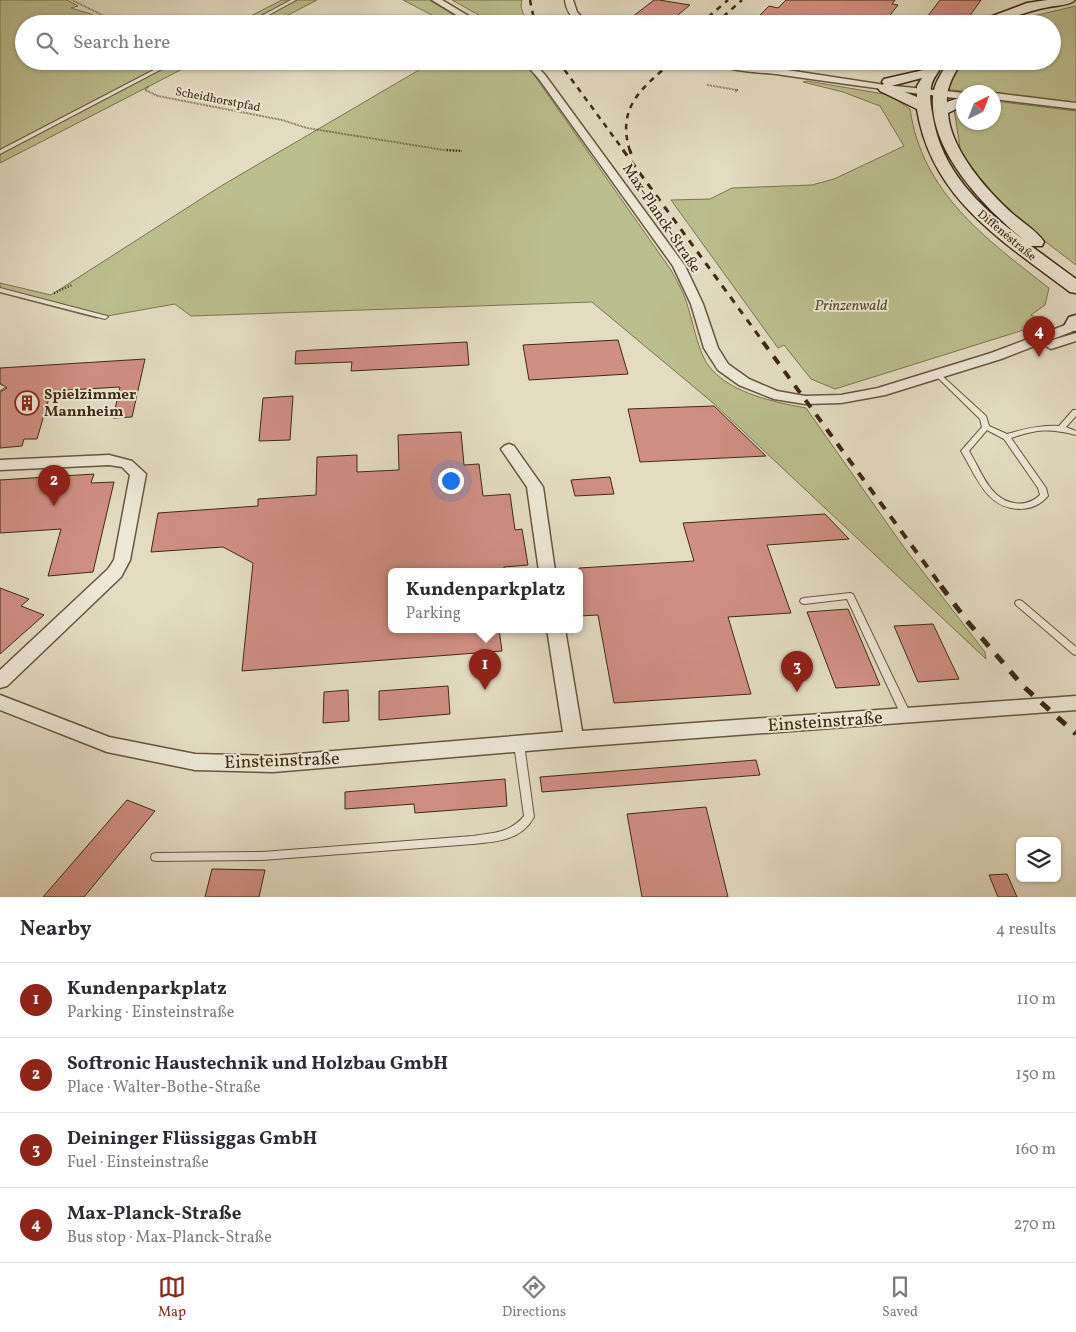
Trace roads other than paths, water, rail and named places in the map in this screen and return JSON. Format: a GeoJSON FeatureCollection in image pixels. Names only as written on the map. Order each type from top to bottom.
{"type":"FeatureCollection","features":[{"type":"Feature","properties":{"kind":"main road"},"geometry":{"type":"LineString","coordinates":[[1007,15],[1023,9],[1062,0]]}},
{"type":"Feature","properties":{"kind":"main road"},"geometry":{"type":"LineString","coordinates":[[1027,15],[1037,11],[1076,4]]}},
{"type":"Feature","properties":{"kind":"main road"},"geometry":{"type":"LineString","coordinates":[[887,85],[926,70]]}},
{"type":"Feature","properties":{"kind":"main road"},"geometry":{"type":"LineString","coordinates":[[887,85],[909,98],[924,95],[934,70]]}},
{"type":"Feature","properties":{"kind":"main road","name":"Diffenéstraße"},"geometry":{"type":"LineString","coordinates":[[952,70],[941,91],[940,111],[947,137],[963,168],[988,199],[1024,233],[1076,272]]}},
{"type":"Feature","properties":{"kind":"main road","name":"Diffenéstraße"},"geometry":{"type":"LineString","coordinates":[[924,95],[928,131],[944,168],[964,197],[990,223],[1076,288]]}},
{"type":"Feature","properties":{"kind":"main road"},"geometry":{"type":"LineString","coordinates":[[940,111],[956,102]]}},
{"type":"Feature","properties":{"kind":"street"},"geometry":{"type":"LineString","coordinates":[[436,0],[462,15]]}},
{"type":"Feature","properties":{"kind":"street"},"geometry":{"type":"LineString","coordinates":[[569,0],[570,9],[574,15]]}},
{"type":"Feature","properties":{"kind":"street","name":"Max-Planck-Straße"},"geometry":{"type":"LineString","coordinates":[[535,70],[548,84],[679,266],[697,304],[711,348],[723,367],[744,382],[774,395],[805,400],[842,399],[880,392],[996,356],[1040,348],[1075,327]]}},
{"type":"Feature","properties":{"kind":"street"},"geometry":{"type":"LineString","coordinates":[[757,70],[887,85],[924,95],[941,91],[956,91]]}},
{"type":"Feature","properties":{"kind":"street"},"geometry":{"type":"LineString","coordinates":[[941,91],[956,96]]}},
{"type":"Feature","properties":{"kind":"street"},"geometry":{"type":"LineString","coordinates":[[1001,98],[1076,106]]}},
{"type":"Feature","properties":{"kind":"street"},"geometry":{"type":"LineString","coordinates":[[509,449],[534,487],[548,568]]}},
{"type":"Feature","properties":{"kind":"street"},"geometry":{"type":"LineString","coordinates":[[0,465],[109,460],[127,464],[138,474],[122,560],[115,573],[0,681]]}},
{"type":"Feature","properties":{"kind":"street"},"geometry":{"type":"LineString","coordinates":[[557,633],[574,739]]}},
{"type":"Feature","properties":{"kind":"street","name":"Einsteinstraße"},"geometry":{"type":"LineString","coordinates":[[0,702],[107,744],[195,762],[273,764],[574,739],[1076,703]]}},
{"type":"Feature","properties":{"kind":"lane"},"geometry":{"type":"LineString","coordinates":[[265,15],[294,0]]}},
{"type":"Feature","properties":{"kind":"lane"},"geometry":{"type":"LineString","coordinates":[[0,152],[158,70]]}},
{"type":"Feature","properties":{"kind":"lane"},"geometry":{"type":"LineString","coordinates":[[0,290],[105,318]]}},
{"type":"Feature","properties":{"kind":"lane"},"geometry":{"type":"LineString","coordinates":[[937,374],[983,418],[986,427],[1007,437],[1042,488],[1044,496],[1038,502],[1029,507],[1017,506],[1001,501],[991,494],[965,451],[986,427]]}},
{"type":"Feature","properties":{"kind":"lane"},"geometry":{"type":"LineString","coordinates":[[1060,429],[1076,412]]}},
{"type":"Feature","properties":{"kind":"lane"},"geometry":{"type":"LineString","coordinates":[[1007,437],[1032,428],[1050,427],[1076,434]]}},
{"type":"Feature","properties":{"kind":"lane"},"geometry":{"type":"LineString","coordinates":[[804,601],[850,596],[906,715]]}},
{"type":"Feature","properties":{"kind":"lane"},"geometry":{"type":"LineString","coordinates":[[1019,603],[1076,652]]}},
{"type":"Feature","properties":{"kind":"lane"},"geometry":{"type":"LineString","coordinates":[[156,857],[262,856],[508,836],[523,826],[529,817],[518,744]]}},
{"type":"Feature","properties":{"kind":"railway"},"geometry":{"type":"LineString","coordinates":[[530,0],[533,15]]}},
{"type":"Feature","properties":{"kind":"railway"},"geometry":{"type":"LineString","coordinates":[[710,15],[728,0]]}},
{"type":"Feature","properties":{"kind":"railway"},"geometry":{"type":"LineString","coordinates":[[725,15],[742,0]]}},
{"type":"Feature","properties":{"kind":"railway"},"geometry":{"type":"LineString","coordinates":[[565,70],[624,151]]}},
{"type":"Feature","properties":{"kind":"railway"},"geometry":{"type":"LineString","coordinates":[[630,151],[626,122],[629,110],[642,90],[663,70]]}},
{"type":"Feature","properties":{"kind":"railway"},"geometry":{"type":"LineString","coordinates":[[623,150],[764,343]]}},
{"type":"Feature","properties":{"kind":"railway"},"geometry":{"type":"LineString","coordinates":[[630,150],[631,154]]}},
{"type":"Feature","properties":{"kind":"railway"},"geometry":{"type":"LineString","coordinates":[[763,342],[942,587]]}},
{"type":"Feature","properties":{"kind":"railway"},"geometry":{"type":"LineString","coordinates":[[941,586],[967,621],[1023,686],[1076,734]]}},
{"type":"Feature","properties":{"kind":"place","name":"Max-Planck-Straße"},"geometry":{"type":"Point","coordinates":[1039,357]}},
{"type":"Feature","properties":{"kind":"place","name":"Spielzimmer Mannheim"},"geometry":{"type":"Point","coordinates":[27,403]}},
{"type":"Feature","properties":{"kind":"place","name":"Softronic Haustechnik und Holzbau GmbH"},"geometry":{"type":"Point","coordinates":[54,506]}},
{"type":"Feature","properties":{"kind":"place","name":"Kundenparkplatz"},"geometry":{"type":"Point","coordinates":[485,690]}},
{"type":"Feature","properties":{"kind":"place","name":"Deininger Flüssiggas GmbH"},"geometry":{"type":"Point","coordinates":[797,692]}},
{"type":"Feature","properties":{"kind":"park label","name":"Prinzenwald"},"geometry":{"type":"Point","coordinates":[851,305]}}]}
